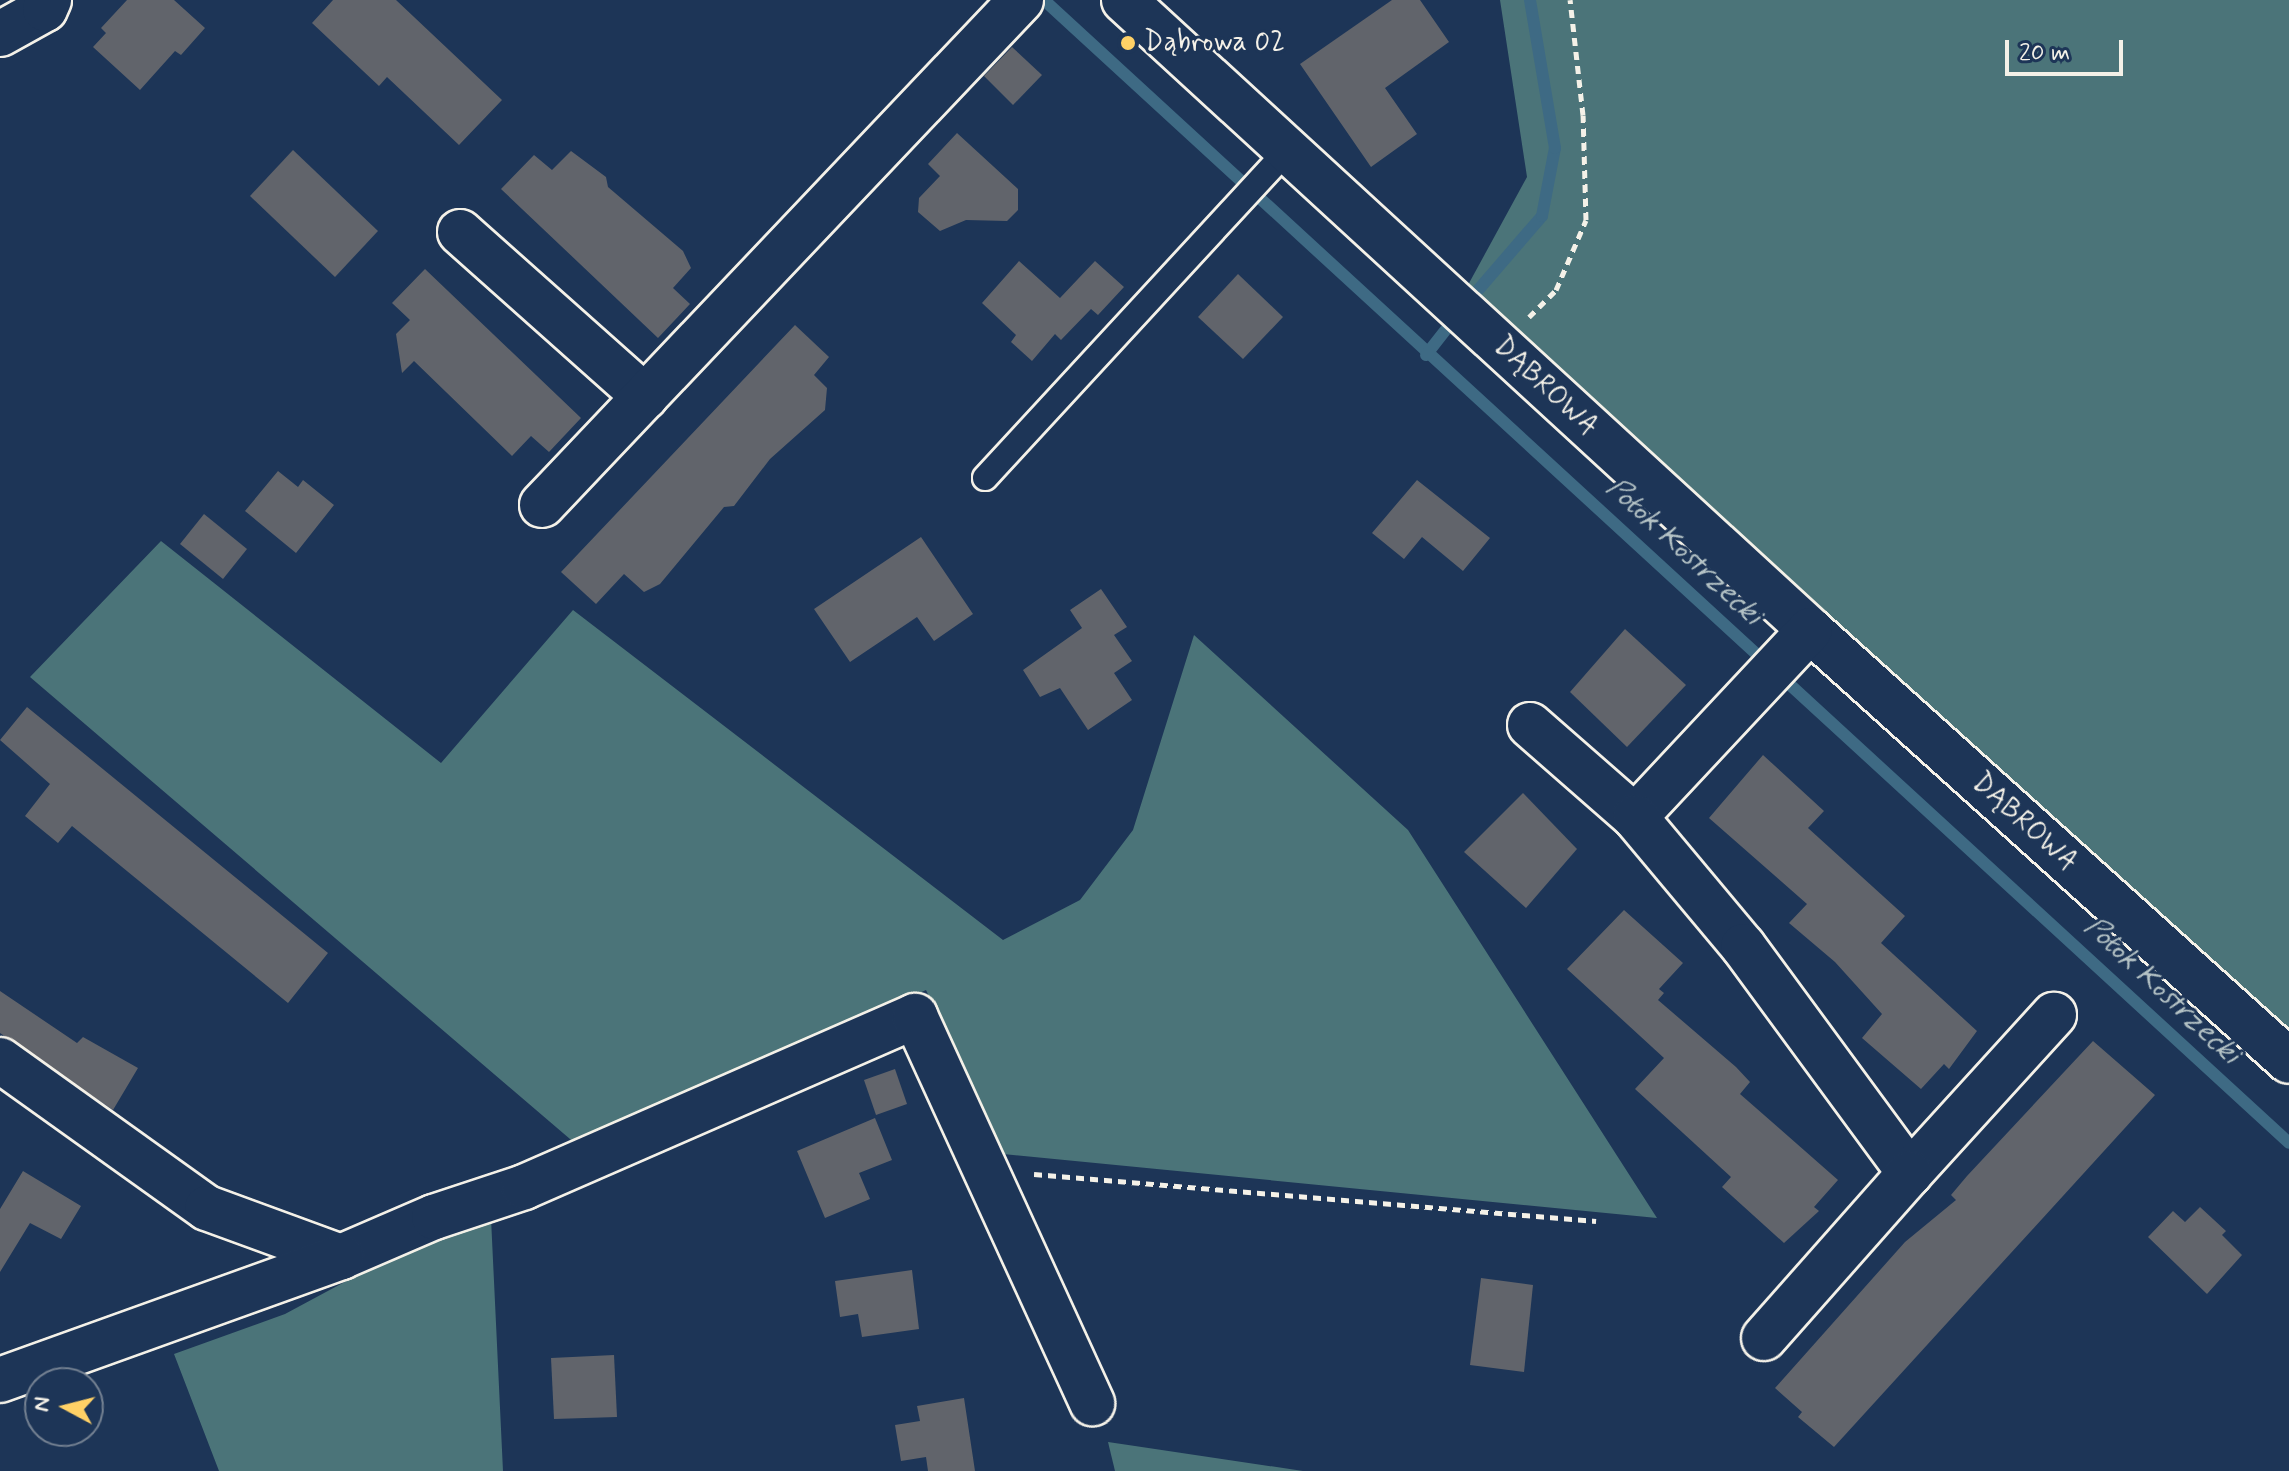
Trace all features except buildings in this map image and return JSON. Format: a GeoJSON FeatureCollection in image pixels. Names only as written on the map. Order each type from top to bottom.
{"type":"FeatureCollection","features":[{"type":"Feature","properties":{"kind":"street"},"geometry":{"type":"LineString","coordinates":[[0,34],[45,9],[49,0]]}},
{"type":"Feature","properties":{"kind":"street","name":"DĄBROWA"},"geometry":{"type":"LineString","coordinates":[[1124,0],[1275,162],[1500,346],[1800,640],[2289,1061]]}},
{"type":"Feature","properties":{"kind":"street"},"geometry":{"type":"LineString","coordinates":[[542,505],[1020,2]]}},
{"type":"Feature","properties":{"kind":"street"},"geometry":{"type":"LineString","coordinates":[[460,232],[645,397]]}},
{"type":"Feature","properties":{"kind":"street"},"geometry":{"type":"LineString","coordinates":[[1635,817],[1800,640]]}},
{"type":"Feature","properties":{"kind":"street"},"geometry":{"type":"LineString","coordinates":[[1530,725],[1635,817],[1743,946],[1910,1173]]}},
{"type":"Feature","properties":{"kind":"street"},"geometry":{"type":"LineString","coordinates":[[1764,1338],[2054,1015]]}},
{"type":"Feature","properties":{"kind":"street"},"geometry":{"type":"LineString","coordinates":[[0,1380],[341,1257],[434,1217],[524,1187],[915,1016],[981,1169],[1092,1403]]}},
{"type":"Feature","properties":{"kind":"street"},"geometry":{"type":"LineString","coordinates":[[0,1060],[207,1208],[341,1257]]}},
{"type":"Feature","properties":{"kind":"lane"},"geometry":{"type":"LineString","coordinates":[[985,478],[1275,162]]}},
{"type":"Feature","properties":{"kind":"path"},"geometry":{"type":"LineString","coordinates":[[1500,346],[1556,290],[1586,220],[1583,115],[1570,0]]}},
{"type":"Feature","properties":{"kind":"path"},"geometry":{"type":"LineString","coordinates":[[981,1169],[1596,1221]]}},
{"type":"Feature","properties":{"kind":"green space"},"geometry":{"type":"Polygon","coordinates":[[[1500,0],[2289,0],[2289,1035],[1468,285],[1527,177],[1500,0]]]}},
{"type":"Feature","properties":{"kind":"green space"},"geometry":{"type":"Polygon","coordinates":[[[161,541],[441,763],[573,610],[1003,940],[1080,900],[1133,830],[1194,635],[1408,830],[1657,1218],[1003,1154],[926,990],[577,1145],[30,677],[161,541]]]}},
{"type":"Feature","properties":{"kind":"green space"},"geometry":{"type":"Polygon","coordinates":[[[491,1218],[503,1471],[219,1471],[174,1354],[285,1314],[406,1249],[491,1218]]]}},
{"type":"Feature","properties":{"kind":"green space"},"geometry":{"type":"Polygon","coordinates":[[[1108,1442],[1135,1446],[1303,1471],[1115,1471],[1108,1442]]]}},
{"type":"Feature","properties":{"kind":"waterway","name":"Potok Kostrzecki"},"geometry":{"type":"LineString","coordinates":[[1044,0],[2289,1143]]}},
{"type":"Feature","properties":{"kind":"waterway"},"geometry":{"type":"LineString","coordinates":[[1479,289],[1542,216],[1555,148],[1530,0]]}},
{"type":"Feature","properties":{"kind":"waterway"},"geometry":{"type":"LineString","coordinates":[[1426,355],[1445,331]]}},
{"type":"Feature","properties":{"kind":"place","name":"Dąbrowa 02"},"geometry":{"type":"Point","coordinates":[1128,43]}}]}
